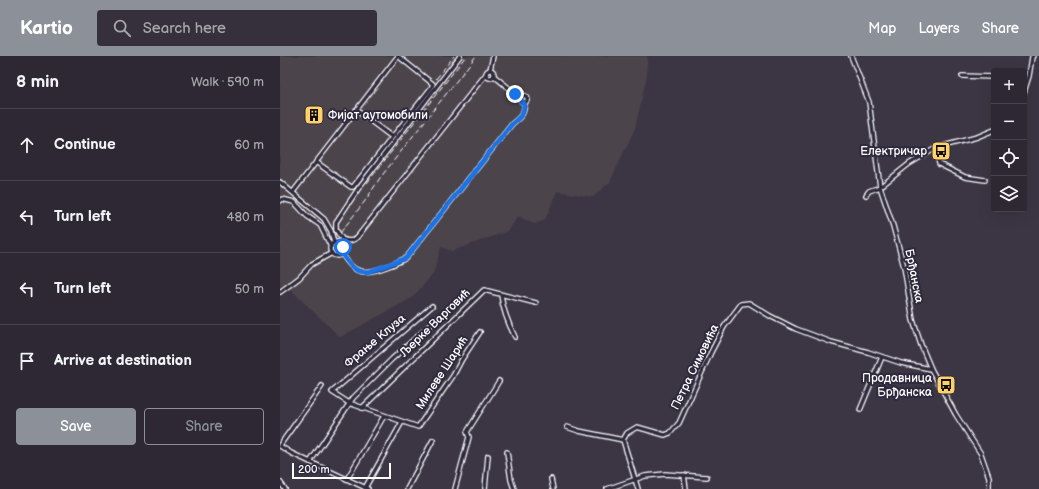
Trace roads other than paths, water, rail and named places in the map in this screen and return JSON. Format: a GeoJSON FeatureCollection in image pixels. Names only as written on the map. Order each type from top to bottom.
{"type":"FeatureCollection","features":[{"type":"Feature","properties":{"kind":"street"},"geometry":{"type":"LineString","coordinates":[[293,192],[316,162],[356,110],[398,56],[433,84],[353,187],[316,162]]}},
{"type":"Feature","properties":{"kind":"street"},"geometry":{"type":"LineString","coordinates":[[460,56],[360,186],[336,222],[336,230],[342,239],[353,241],[358,236],[487,71],[490,70],[493,56]]}},
{"type":"Feature","properties":{"kind":"street","name":"Брђанска"},"geometry":{"type":"LineString","coordinates":[[851,56],[869,102],[880,187],[893,226],[904,267],[913,320],[931,369],[956,415],[981,454],[989,477],[989,489]]}},
{"type":"Feature","properties":{"kind":"street"},"geometry":{"type":"LineString","coordinates":[[1027,82],[1033,56]]}},
{"type":"Feature","properties":{"kind":"street"},"geometry":{"type":"LineString","coordinates":[[342,254],[351,266],[358,271],[368,272],[406,258],[512,124],[522,115],[524,112],[524,103],[520,101],[521,98],[494,76],[494,72],[490,70]]}},
{"type":"Feature","properties":{"kind":"street"},"geometry":{"type":"LineString","coordinates":[[486,74],[488,78],[494,76]]}},
{"type":"Feature","properties":{"kind":"street"},"geometry":{"type":"LineString","coordinates":[[962,76],[991,76]]}},
{"type":"Feature","properties":{"kind":"street"},"geometry":{"type":"LineString","coordinates":[[356,110],[392,137]]}},
{"type":"Feature","properties":{"kind":"street"},"geometry":{"type":"LineString","coordinates":[[866,195],[869,191],[880,187],[909,164],[936,148],[991,131]]}},
{"type":"Feature","properties":{"kind":"street"},"geometry":{"type":"LineString","coordinates":[[936,148],[939,164],[965,177],[985,180]]}},
{"type":"Feature","properties":{"kind":"street"},"geometry":{"type":"LineString","coordinates":[[280,182],[324,219],[331,231],[333,245],[332,253]]}},
{"type":"Feature","properties":{"kind":"street"},"geometry":{"type":"LineString","coordinates":[[280,201],[282,199],[294,202],[308,216],[320,225],[333,245]]}},
{"type":"Feature","properties":{"kind":"street"},"geometry":{"type":"LineString","coordinates":[[333,245],[339,243],[342,245],[344,251],[342,254]]}},
{"type":"Feature","properties":{"kind":"street"},"geometry":{"type":"LineString","coordinates":[[332,253],[338,256],[342,254]]}},
{"type":"Feature","properties":{"kind":"street"},"geometry":{"type":"LineString","coordinates":[[280,292],[299,278],[312,264],[332,253]]}},
{"type":"Feature","properties":{"kind":"street","name":"Љерке Варговић"},"geometry":{"type":"LineString","coordinates":[[362,408],[484,290],[536,303]]}},
{"type":"Feature","properties":{"kind":"street"},"geometry":{"type":"LineString","coordinates":[[501,294],[507,320],[515,337]]}},
{"type":"Feature","properties":{"kind":"street","name":"Петра Симовића"},"geometry":{"type":"LineString","coordinates":[[623,440],[627,433],[637,427],[665,435],[670,433],[679,423],[724,327],[742,304],[749,303],[770,316],[796,329],[831,342],[901,363],[931,369]]}},
{"type":"Feature","properties":{"kind":"street","name":"Фрање Клуза"},"geometry":{"type":"LineString","coordinates":[[332,392],[432,306]]}},
{"type":"Feature","properties":{"kind":"street"},"geometry":{"type":"LineString","coordinates":[[310,462],[349,403],[392,360],[439,317]]}},
{"type":"Feature","properties":{"kind":"street","name":"Милеве Шарић"},"geometry":{"type":"LineString","coordinates":[[332,392],[349,403],[418,427],[453,376],[462,358],[480,332]]}},
{"type":"Feature","properties":{"kind":"street"},"geometry":{"type":"LineString","coordinates":[[860,410],[882,357]]}},
{"type":"Feature","properties":{"kind":"street"},"geometry":{"type":"LineString","coordinates":[[455,489],[469,437],[467,432],[499,381]]}},
{"type":"Feature","properties":{"kind":"street"},"geometry":{"type":"LineString","coordinates":[[322,386],[280,445],[310,462],[367,488],[402,422]]}},
{"type":"Feature","properties":{"kind":"street"},"geometry":{"type":"LineString","coordinates":[[347,479],[384,416]]}},
{"type":"Feature","properties":{"kind":"street"},"geometry":{"type":"LineString","coordinates":[[567,427],[623,440],[638,489]]}},
{"type":"Feature","properties":{"kind":"street"},"geometry":{"type":"LineString","coordinates":[[407,489],[433,440]]}},
{"type":"Feature","properties":{"kind":"street"},"geometry":{"type":"LineString","coordinates":[[507,452],[511,480],[514,489]]}},
{"type":"Feature","properties":{"kind":"street"},"geometry":{"type":"LineString","coordinates":[[485,489],[488,456]]}},
{"type":"Feature","properties":{"kind":"street"},"geometry":{"type":"LineString","coordinates":[[607,489],[617,487],[645,476],[665,474],[707,477]]}},
{"type":"Feature","properties":{"kind":"street"},"geometry":{"type":"LineString","coordinates":[[684,475],[686,489]]}},
{"type":"Feature","properties":{"kind":"street"},"geometry":{"type":"LineString","coordinates":[[551,479],[553,489]]}},
{"type":"Feature","properties":{"kind":"street"},"geometry":{"type":"LineString","coordinates":[[280,482],[285,489]]}},
{"type":"Feature","properties":{"kind":"railway"},"geometry":{"type":"LineString","coordinates":[[436,79],[454,56]]}},
{"type":"Feature","properties":{"kind":"railway"},"geometry":{"type":"LineString","coordinates":[[367,183],[466,56]]}},
{"type":"Feature","properties":{"kind":"railway"},"geometry":{"type":"LineString","coordinates":[[340,233],[365,201],[380,178],[476,56]]}},
{"type":"Feature","properties":{"kind":"place","name":"Фијат аутомобили"},"geometry":{"type":"Point","coordinates":[314,115]}},
{"type":"Feature","properties":{"kind":"place","name":"Електричар"},"geometry":{"type":"Point","coordinates":[941,151]}},
{"type":"Feature","properties":{"kind":"place","name":"Продавница Брђанска"},"geometry":{"type":"Point","coordinates":[946,385]}}]}
